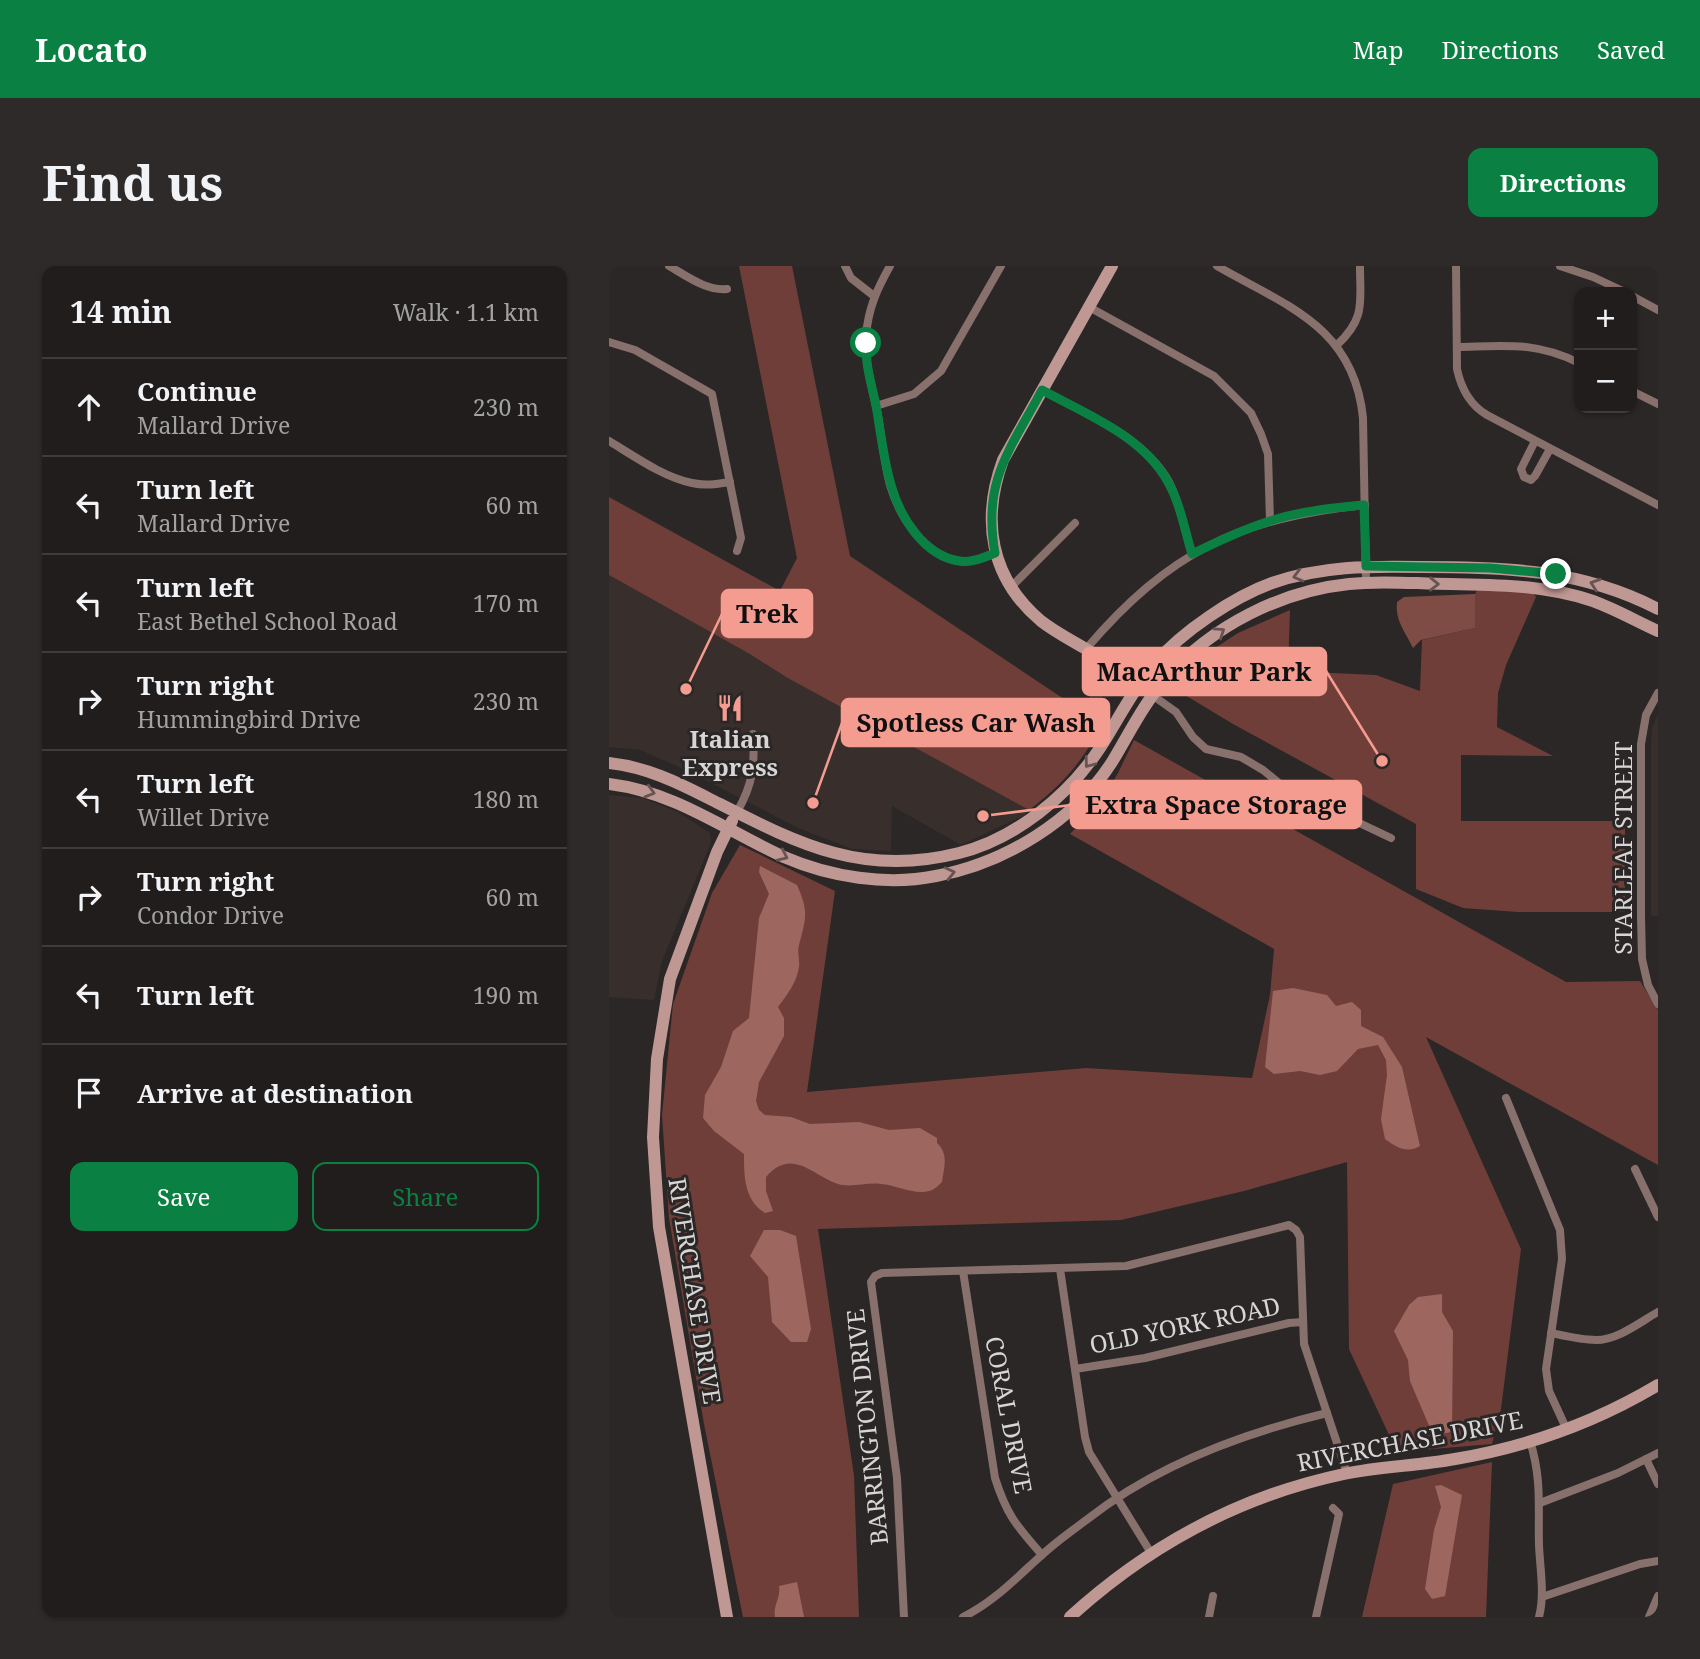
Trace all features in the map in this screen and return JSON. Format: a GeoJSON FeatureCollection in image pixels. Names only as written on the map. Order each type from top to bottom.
{"type":"FeatureCollection","features":[{"type":"Feature","properties":{"kind":"main road"},"geometry":{"type":"LineString","coordinates":[[1112,266],[1003,460],[994,485],[991,531],[995,553],[1011,587],[1029,611],[1151,695]]}},
{"type":"Feature","properties":{"kind":"main road"},"geometry":{"type":"LineString","coordinates":[[1658,610],[1611,590],[1556,574],[1490,568],[1334,568],[1270,584],[1242,597],[1177,641],[1138,685],[1102,744],[1075,781],[1061,795],[1021,824],[980,846],[960,853],[919,860],[882,861],[812,848],[779,834],[673,779],[611,763],[610,784],[663,796],[783,856],[813,868],[882,879],[933,877],[972,868],[1036,837],[1078,802],[1095,783],[1112,762],[1151,695],[1185,657],[1251,613],[1313,591],[1366,583],[1519,586],[1593,601],[1658,631]]}},
{"type":"Feature","properties":{"kind":"main road","name":"RIVERCHASE DRIVE"},"geometry":{"type":"LineString","coordinates":[[727,1617],[659,1227],[653,1137],[657,1059],[670,979],[689,924],[737,812]]}},
{"type":"Feature","properties":{"kind":"main road"},"geometry":{"type":"LineString","coordinates":[[882,861],[882,879]]}},
{"type":"Feature","properties":{"kind":"main road","name":"RIVERCHASE DRIVE"},"geometry":{"type":"LineString","coordinates":[[1070,1617],[1124,1571],[1151,1553],[1200,1524],[1244,1504],[1347,1473],[1453,1460],[1501,1450],[1598,1417],[1658,1385]]}},
{"type":"Feature","properties":{"kind":"street"},"geometry":{"type":"LineString","coordinates":[[669,266],[706,286],[717,290],[727,289]]}},
{"type":"Feature","properties":{"kind":"street"},"geometry":{"type":"LineString","coordinates":[[845,266],[851,278],[874,296]]}},
{"type":"Feature","properties":{"kind":"street"},"geometry":{"type":"LineString","coordinates":[[890,266],[874,296],[865,352],[890,485],[909,526],[941,555],[960,562],[977,560],[995,553]]}},
{"type":"Feature","properties":{"kind":"street"},"geometry":{"type":"LineString","coordinates":[[876,406],[915,394],[941,372],[1001,266]]}},
{"type":"Feature","properties":{"kind":"street"},"geometry":{"type":"LineString","coordinates":[[1217,266],[1302,315],[1337,345],[1361,394],[1366,583]]}},
{"type":"Feature","properties":{"kind":"street"},"geometry":{"type":"LineString","coordinates":[[1337,345],[1356,325],[1360,307],[1360,266]]}},
{"type":"Feature","properties":{"kind":"street"},"geometry":{"type":"LineString","coordinates":[[1456,266],[1457,369],[1461,385],[1472,404],[1487,415],[1658,506]]}},
{"type":"Feature","properties":{"kind":"street"},"geometry":{"type":"LineString","coordinates":[[1560,266],[1593,276],[1615,287]]}},
{"type":"Feature","properties":{"kind":"street"},"geometry":{"type":"LineString","coordinates":[[1637,299],[1658,310]]}},
{"type":"Feature","properties":{"kind":"street"},"geometry":{"type":"LineString","coordinates":[[1089,307],[1214,376],[1251,413],[1268,454],[1270,521]]}},
{"type":"Feature","properties":{"kind":"street"},"geometry":{"type":"LineString","coordinates":[[609,342],[635,350],[712,394],[741,538],[737,551]]}},
{"type":"Feature","properties":{"kind":"street"},"geometry":{"type":"LineString","coordinates":[[1457,347],[1529,346],[1547,349],[1574,361]]}},
{"type":"Feature","properties":{"kind":"street"},"geometry":{"type":"LineString","coordinates":[[1042,390],[1121,433],[1158,466],[1170,484],[1192,554]]}},
{"type":"Feature","properties":{"kind":"street"},"geometry":{"type":"LineString","coordinates":[[1637,394],[1658,404]]}},
{"type":"Feature","properties":{"kind":"street"},"geometry":{"type":"LineString","coordinates":[[609,441],[670,475],[691,483],[711,485],[730,482]]}},
{"type":"Feature","properties":{"kind":"street"},"geometry":{"type":"LineString","coordinates":[[1535,441],[1521,469],[1524,477],[1531,480],[1535,477],[1549,449]]}},
{"type":"Feature","properties":{"kind":"street"},"geometry":{"type":"LineString","coordinates":[[1086,649],[1112,618],[1141,591],[1192,554],[1270,521],[1315,510],[1364,505]]}},
{"type":"Feature","properties":{"kind":"street"},"geometry":{"type":"LineString","coordinates":[[1011,587],[1075,523]]}},
{"type":"Feature","properties":{"kind":"street","name":"STARLEAF STREET"},"geometry":{"type":"LineString","coordinates":[[1658,693],[1646,715],[1642,737],[1641,916],[1642,959],[1648,985],[1658,1004]]}},
{"type":"Feature","properties":{"kind":"street"},"geometry":{"type":"LineString","coordinates":[[1151,695],[1176,712],[1193,737],[1206,749],[1241,757],[1263,770],[1303,803],[1353,820],[1391,838]]}},
{"type":"Feature","properties":{"kind":"street","name":"RIVERCHASE DRIVE"},"geometry":{"type":"LineString","coordinates":[[737,812],[752,783],[755,759],[753,734]]}},
{"type":"Feature","properties":{"kind":"street"},"geometry":{"type":"LineString","coordinates":[[1506,1098],[1563,1243],[1546,1369],[1554,1404],[1566,1428]]}},
{"type":"Feature","properties":{"kind":"street"},"geometry":{"type":"LineString","coordinates":[[1635,1169],[1658,1217]]}},
{"type":"Feature","properties":{"kind":"street"},"geometry":{"type":"LineString","coordinates":[[963,1271],[1126,1266],[1289,1225],[1300,1237],[1304,1344],[1347,1473]]}},
{"type":"Feature","properties":{"kind":"street"},"geometry":{"type":"LineString","coordinates":[[1060,1269],[1089,1452],[1151,1553]]}},
{"type":"Feature","properties":{"kind":"street","name":"BARRINGTON DRIVE"},"geometry":{"type":"LineString","coordinates":[[904,1617],[898,1478],[871,1282],[874,1276],[882,1273],[963,1271]]}},
{"type":"Feature","properties":{"kind":"street","name":"CORAL DRIVE"},"geometry":{"type":"LineString","coordinates":[[963,1271],[995,1479],[1011,1520],[1042,1555]]}},
{"type":"Feature","properties":{"kind":"street"},"geometry":{"type":"LineString","coordinates":[[1551,1333],[1605,1339],[1658,1312]]}},
{"type":"Feature","properties":{"kind":"street","name":"OLD YORK ROAD"},"geometry":{"type":"LineString","coordinates":[[1076,1369],[1145,1358],[1289,1322],[1303,1322]]}},
{"type":"Feature","properties":{"kind":"street"},"geometry":{"type":"LineString","coordinates":[[963,1617],[1001,1592],[1042,1555],[1116,1499],[1209,1450],[1261,1431],[1327,1413]]}},
{"type":"Feature","properties":{"kind":"street"},"geometry":{"type":"LineString","coordinates":[[1530,1441],[1539,1479],[1542,1597],[1539,1617]]}},
{"type":"Feature","properties":{"kind":"street"},"geometry":{"type":"LineString","coordinates":[[1540,1503],[1607,1478],[1658,1453]]}},
{"type":"Feature","properties":{"kind":"street"},"geometry":{"type":"LineString","coordinates":[[1646,1460],[1658,1484]]}},
{"type":"Feature","properties":{"kind":"street"},"geometry":{"type":"LineString","coordinates":[[1316,1617],[1339,1514],[1333,1508]]}},
{"type":"Feature","properties":{"kind":"street"},"geometry":{"type":"LineString","coordinates":[[1542,1597],[1640,1564],[1658,1561]]}},
{"type":"Feature","properties":{"kind":"street"},"geometry":{"type":"LineString","coordinates":[[1209,1617],[1213,1596]]}},
{"type":"Feature","properties":{"kind":"street"},"geometry":{"type":"LineString","coordinates":[[1649,1617],[1658,1596]]}},
{"type":"Feature","properties":{"kind":"shaded area"},"geometry":{"type":"Polygon","coordinates":[[[739,266],[792,266],[850,556],[1103,725],[1071,772],[1029,810],[786,677],[609,575],[609,497],[780,591],[797,558],[739,266]]]}},
{"type":"Feature","properties":{"kind":"shaded area"},"geometry":{"type":"Polygon","coordinates":[[[609,575],[786,677],[1029,810],[1025,815],[961,845],[892,806],[891,851],[852,849],[798,828],[688,771],[640,750],[609,747],[609,575]]]}},
{"type":"Feature","properties":{"kind":"shaded area"},"geometry":{"type":"Polygon","coordinates":[[[1478,589],[1531,590],[1536,597],[1506,665],[1498,693],[1497,727],[1553,756],[1461,755],[1461,821],[1625,821],[1625,912],[1518,912],[1463,908],[1416,889],[1416,824],[1233,724],[1170,686],[1203,656],[1238,633],[1290,610],[1288,671],[1376,675],[1420,691],[1422,640],[1475,628],[1475,594],[1478,589]]]}},
{"type":"Feature","properties":{"kind":"shaded area"},"geometry":{"type":"Polygon","coordinates":[[[1475,594],[1475,628],[1421,640],[1413,648],[1399,620],[1397,602],[1404,597],[1475,594]]]}},
{"type":"Feature","properties":{"kind":"shaded area"},"geometry":{"type":"Polygon","coordinates":[[[1658,714],[1658,916],[1651,916],[1651,744],[1652,728],[1658,714]]]}},
{"type":"Feature","properties":{"kind":"shaded area"},"geometry":{"type":"Polygon","coordinates":[[[1134,740],[1566,982],[1640,981],[1658,1010],[1658,1165],[1426,1037],[1521,1249],[1501,1409],[1492,1444],[1397,1452],[1349,1349],[1347,1162],[1244,1191],[1121,1220],[818,1229],[854,1476],[859,1617],[743,1617],[704,1424],[669,1218],[662,1115],[673,1004],[712,893],[740,845],[835,891],[807,1092],[1086,1068],[1252,1078],[1270,995],[1274,949],[1070,834],[1101,803],[1134,740]]]}},
{"type":"Feature","properties":{"kind":"shaded area"},"geometry":{"type":"Polygon","coordinates":[[[609,795],[642,798],[678,812],[710,833],[711,843],[662,961],[654,1000],[609,997],[609,795]]]}},
{"type":"Feature","properties":{"kind":"shaded area"},"geometry":{"type":"Polygon","coordinates":[[[760,866],[797,885],[805,915],[798,948],[798,973],[778,1007],[784,1018],[784,1036],[759,1082],[756,1101],[759,1110],[765,1115],[791,1117],[810,1124],[859,1122],[889,1130],[920,1128],[937,1138],[944,1156],[942,1182],[933,1190],[917,1192],[887,1185],[843,1185],[802,1166],[785,1164],[775,1168],[766,1177],[766,1191],[773,1211],[765,1213],[758,1208],[749,1194],[745,1179],[744,1154],[714,1131],[703,1118],[705,1095],[721,1067],[733,1031],[749,1018],[759,918],[769,894],[759,872],[760,866]]]}},
{"type":"Feature","properties":{"kind":"shaded area"},"geometry":{"type":"Polygon","coordinates":[[[1293,988],[1327,995],[1336,1006],[1352,1002],[1361,1010],[1361,1026],[1383,1037],[1402,1067],[1420,1146],[1406,1149],[1385,1139],[1381,1119],[1387,1075],[1386,1060],[1378,1045],[1358,1049],[1337,1071],[1320,1075],[1300,1071],[1274,1074],[1265,1067],[1273,991],[1293,988]]]}},
{"type":"Feature","properties":{"kind":"shaded area"},"geometry":{"type":"Polygon","coordinates":[[[764,1230],[780,1230],[796,1236],[811,1329],[807,1342],[791,1342],[772,1322],[768,1277],[750,1256],[764,1230]]]}},
{"type":"Feature","properties":{"kind":"shaded area"},"geometry":{"type":"Polygon","coordinates":[[[1442,1294],[1442,1312],[1453,1331],[1452,1432],[1433,1435],[1410,1381],[1408,1360],[1394,1331],[1409,1305],[1418,1297],[1442,1294]]]}},
{"type":"Feature","properties":{"kind":"shaded area"},"geometry":{"type":"Polygon","coordinates":[[[1492,1462],[1486,1617],[1362,1617],[1393,1484],[1492,1462]]]}},
{"type":"Feature","properties":{"kind":"shaded area"},"geometry":{"type":"Polygon","coordinates":[[[1441,1485],[1462,1495],[1445,1596],[1432,1599],[1425,1589],[1434,1530],[1441,1507],[1435,1486],[1441,1485]]]}},
{"type":"Feature","properties":{"kind":"shaded area"},"geometry":{"type":"Polygon","coordinates":[[[797,1582],[804,1617],[775,1617],[779,1586],[797,1582]]]}},
{"type":"Feature","properties":{"kind":"place","name":"Trek"},"geometry":{"type":"Point","coordinates":[686,689]}},
{"type":"Feature","properties":{"kind":"place","name":"Italian Express"},"geometry":{"type":"Point","coordinates":[730,708]}},
{"type":"Feature","properties":{"kind":"place","name":"MacArthur Park"},"geometry":{"type":"Point","coordinates":[1382,761]}},
{"type":"Feature","properties":{"kind":"place","name":"Spotless Car Wash"},"geometry":{"type":"Point","coordinates":[813,803]}},
{"type":"Feature","properties":{"kind":"place","name":"Extra Space Storage"},"geometry":{"type":"Point","coordinates":[983,816]}},
{"type":"Feature","properties":{"kind":"route"},"geometry":{"type":"LineString","coordinates":[[866,343],[867,373],[876,406],[890,485],[898,506],[909,526],[926,544],[941,555],[960,562],[977,560],[995,553],[991,531],[994,485],[1003,460],[1042,390],[1121,433],[1158,466],[1170,484],[1192,554],[1270,521],[1315,510],[1364,505],[1366,566],[1490,568],[1556,574]]}}]}
